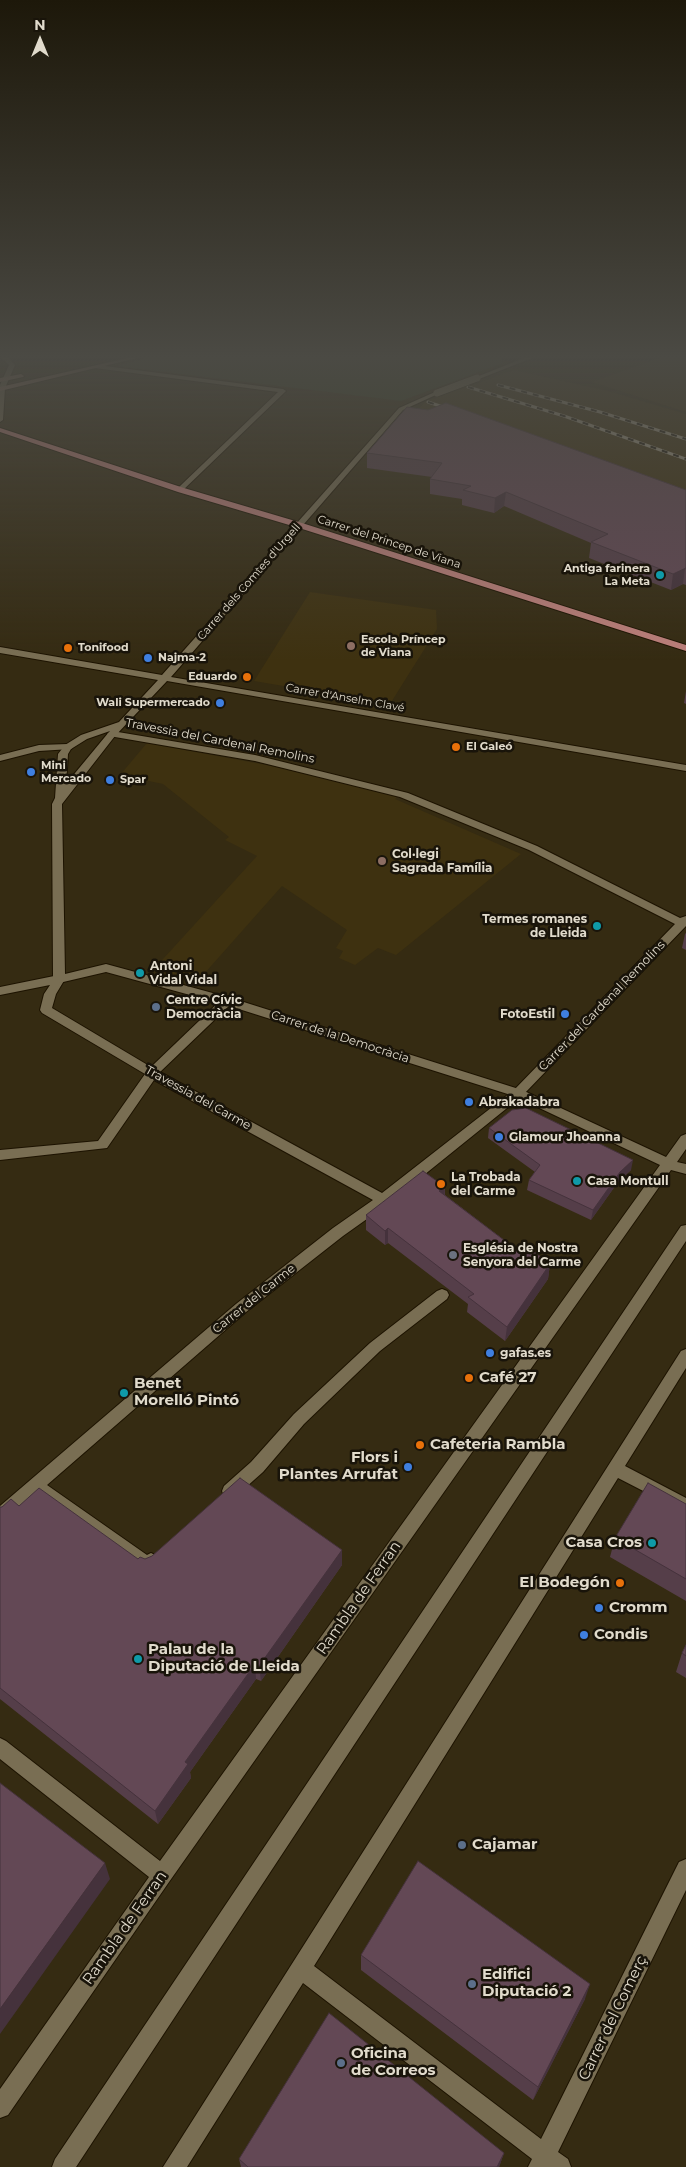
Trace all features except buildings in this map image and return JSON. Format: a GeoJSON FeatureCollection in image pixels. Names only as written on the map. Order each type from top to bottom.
{"type":"FeatureCollection","features":[{"type":"Feature","properties":{"kind":"main road","name":"Carrer del Princep de Viana"},"geometry":{"type":"LineString","coordinates":[[88,459],[686,648]]}},
{"type":"Feature","properties":{"kind":"street"},"geometry":{"type":"LineString","coordinates":[[181,490],[213,459]]}},
{"type":"Feature","properties":{"kind":"street","name":"Carrer dels Comtes d'Urgell"},"geometry":{"type":"LineString","coordinates":[[60,798],[112,734],[164,679],[357,459]]}},
{"type":"Feature","properties":{"kind":"street","name":"Carrer d'Anselm Clavé"},"geometry":{"type":"LineString","coordinates":[[0,650],[686,768]]}},
{"type":"Feature","properties":{"kind":"street","name":"Carrer dels Comtes d'Urgell"},"geometry":{"type":"LineString","coordinates":[[68,747],[84,737],[122,723]]}},
{"type":"Feature","properties":{"kind":"street","name":"Travessia del Cardenal Remolins"},"geometry":{"type":"LineString","coordinates":[[112,734],[255,758],[404,795],[533,848],[684,921]]}},
{"type":"Feature","properties":{"kind":"street"},"geometry":{"type":"LineString","coordinates":[[0,758],[39,748],[68,747]]}},
{"type":"Feature","properties":{"kind":"street"},"geometry":{"type":"LineString","coordinates":[[59,979],[57,804],[60,798],[63,754],[68,747]]}},
{"type":"Feature","properties":{"kind":"street","name":"Carrer del Cardenal Remolins"},"geometry":{"type":"LineString","coordinates":[[518,1093],[684,921]]}},
{"type":"Feature","properties":{"kind":"street","name":"Carrer de la Democràcia"},"geometry":{"type":"LineString","coordinates":[[0,991],[106,968],[227,1001],[518,1093],[669,1164]]}},
{"type":"Feature","properties":{"kind":"street","name":"Travessia del Carme"},"geometry":{"type":"LineString","coordinates":[[59,979],[50,994],[46,1010],[152,1073],[383,1200]]}},
{"type":"Feature","properties":{"kind":"street"},"geometry":{"type":"LineString","coordinates":[[0,1155],[102,1145],[152,1073],[227,1001]]}},
{"type":"Feature","properties":{"kind":"street","name":"Carrer del Carme"},"geometry":{"type":"LineString","coordinates":[[0,1516],[241,1308],[338,1232],[383,1200],[518,1093]]}},
{"type":"Feature","properties":{"kind":"street","name":"Rambla de Ferran"},"geometry":{"type":"LineString","coordinates":[[0,2107],[162,1875],[686,1139]]}},
{"type":"Feature","properties":{"kind":"street"},"geometry":{"type":"LineString","coordinates":[[669,1164],[686,1169]]}},
{"type":"Feature","properties":{"kind":"street"},"geometry":{"type":"LineString","coordinates":[[63,2167],[686,1230]]}},
{"type":"Feature","properties":{"kind":"street"},"geometry":{"type":"LineString","coordinates":[[221,1498],[257,1467],[299,1419],[375,1347],[442,1295]]}},
{"type":"Feature","properties":{"kind":"street"},"geometry":{"type":"LineString","coordinates":[[174,2167],[301,1969],[686,1354]]}},
{"type":"Feature","properties":{"kind":"street"},"geometry":{"type":"LineString","coordinates":[[616,1468],[686,1506]]}},
{"type":"Feature","properties":{"kind":"street"},"geometry":{"type":"LineString","coordinates":[[36,1486],[146,1565],[165,1548]]}},
{"type":"Feature","properties":{"kind":"street"},"geometry":{"type":"LineString","coordinates":[[0,1747],[162,1875]]}},
{"type":"Feature","properties":{"kind":"street","name":"Carrer del Comerç"},"geometry":{"type":"LineString","coordinates":[[548,2163],[686,1869]]}},
{"type":"Feature","properties":{"kind":"street"},"geometry":{"type":"LineString","coordinates":[[301,1969],[548,2163]]}},
{"type":"Feature","properties":{"kind":"shaded area"},"geometry":{"type":"Polygon","coordinates":[[[560,459],[686,459],[686,505],[560,459]]]}},
{"type":"Feature","properties":{"kind":"shaded area","name":"Escola Príncep de Viana"},"geometry":{"type":"Polygon","coordinates":[[[310,592],[436,610],[437,629],[390,704],[254,681],[310,592]]]}},
{"type":"Feature","properties":{"kind":"shaded area","name":"Col·legi Sagrada Família"},"geometry":{"type":"Polygon","coordinates":[[[147,743],[277,767],[387,793],[397,797],[395,799],[521,854],[396,955],[378,948],[355,965],[339,958],[343,951],[336,948],[347,930],[282,886],[196,983],[153,970],[257,856],[225,840],[229,837],[163,784],[120,775],[147,743]]]}},
{"type":"Feature","properties":{"kind":"place","name":"Antiga farinera La Meta"},"geometry":{"type":"Point","coordinates":[660,575]}},
{"type":"Feature","properties":{"kind":"place","name":"Escola Príncep de Viana"},"geometry":{"type":"Point","coordinates":[351,646]}},
{"type":"Feature","properties":{"kind":"place","name":"Tonifood"},"geometry":{"type":"Point","coordinates":[68,648]}},
{"type":"Feature","properties":{"kind":"place","name":"Najma-2"},"geometry":{"type":"Point","coordinates":[148,658]}},
{"type":"Feature","properties":{"kind":"place","name":"Eduardo"},"geometry":{"type":"Point","coordinates":[247,677]}},
{"type":"Feature","properties":{"kind":"place","name":"Wali Supermercado"},"geometry":{"type":"Point","coordinates":[220,703]}},
{"type":"Feature","properties":{"kind":"place","name":"El Galeó"},"geometry":{"type":"Point","coordinates":[456,747]}},
{"type":"Feature","properties":{"kind":"place","name":"Mini Mercado"},"geometry":{"type":"Point","coordinates":[31,772]}},
{"type":"Feature","properties":{"kind":"place","name":"Spar"},"geometry":{"type":"Point","coordinates":[110,780]}},
{"type":"Feature","properties":{"kind":"place","name":"Col·legi Sagrada Família"},"geometry":{"type":"Point","coordinates":[382,861]}},
{"type":"Feature","properties":{"kind":"place","name":"Termes romanes de Lleida"},"geometry":{"type":"Point","coordinates":[597,926]}},
{"type":"Feature","properties":{"kind":"place","name":"Antoni Vidal Vidal"},"geometry":{"type":"Point","coordinates":[140,973]}},
{"type":"Feature","properties":{"kind":"place","name":"Centre Cívic Democràcia"},"geometry":{"type":"Point","coordinates":[156,1007]}},
{"type":"Feature","properties":{"kind":"place","name":"FotoEstil"},"geometry":{"type":"Point","coordinates":[565,1014]}},
{"type":"Feature","properties":{"kind":"place","name":"Abrakadabra"},"geometry":{"type":"Point","coordinates":[469,1102]}},
{"type":"Feature","properties":{"kind":"place","name":"Glamour Jhoanna"},"geometry":{"type":"Point","coordinates":[499,1137]}},
{"type":"Feature","properties":{"kind":"place","name":"Casa Montull"},"geometry":{"type":"Point","coordinates":[577,1181]}},
{"type":"Feature","properties":{"kind":"place","name":"La Trobada del Carme"},"geometry":{"type":"Point","coordinates":[441,1184]}},
{"type":"Feature","properties":{"kind":"place","name":"Església de Nostra Senyora del Carme"},"geometry":{"type":"Point","coordinates":[453,1255]}},
{"type":"Feature","properties":{"kind":"place","name":"gafas.es"},"geometry":{"type":"Point","coordinates":[490,1353]}},
{"type":"Feature","properties":{"kind":"place","name":"Café 27"},"geometry":{"type":"Point","coordinates":[469,1378]}},
{"type":"Feature","properties":{"kind":"place","name":"Benet Morelló Pintó"},"geometry":{"type":"Point","coordinates":[124,1393]}},
{"type":"Feature","properties":{"kind":"place","name":"Cafeteria Rambla"},"geometry":{"type":"Point","coordinates":[420,1445]}},
{"type":"Feature","properties":{"kind":"place","name":"Flors i Plantes Arrufat"},"geometry":{"type":"Point","coordinates":[408,1467]}},
{"type":"Feature","properties":{"kind":"place","name":"Casa Cros"},"geometry":{"type":"Point","coordinates":[652,1543]}},
{"type":"Feature","properties":{"kind":"place","name":"El Bodegón"},"geometry":{"type":"Point","coordinates":[620,1583]}},
{"type":"Feature","properties":{"kind":"place","name":"Cromm"},"geometry":{"type":"Point","coordinates":[599,1608]}},
{"type":"Feature","properties":{"kind":"place","name":"Condis"},"geometry":{"type":"Point","coordinates":[584,1635]}},
{"type":"Feature","properties":{"kind":"place","name":"Palau de la Diputació de Lleida"},"geometry":{"type":"Point","coordinates":[138,1659]}},
{"type":"Feature","properties":{"kind":"place","name":"Cajamar"},"geometry":{"type":"Point","coordinates":[462,1845]}},
{"type":"Feature","properties":{"kind":"place","name":"Edifici Diputació 2"},"geometry":{"type":"Point","coordinates":[472,1984]}},
{"type":"Feature","properties":{"kind":"place","name":"Oficina de Correos"},"geometry":{"type":"Point","coordinates":[341,2063]}}]}
